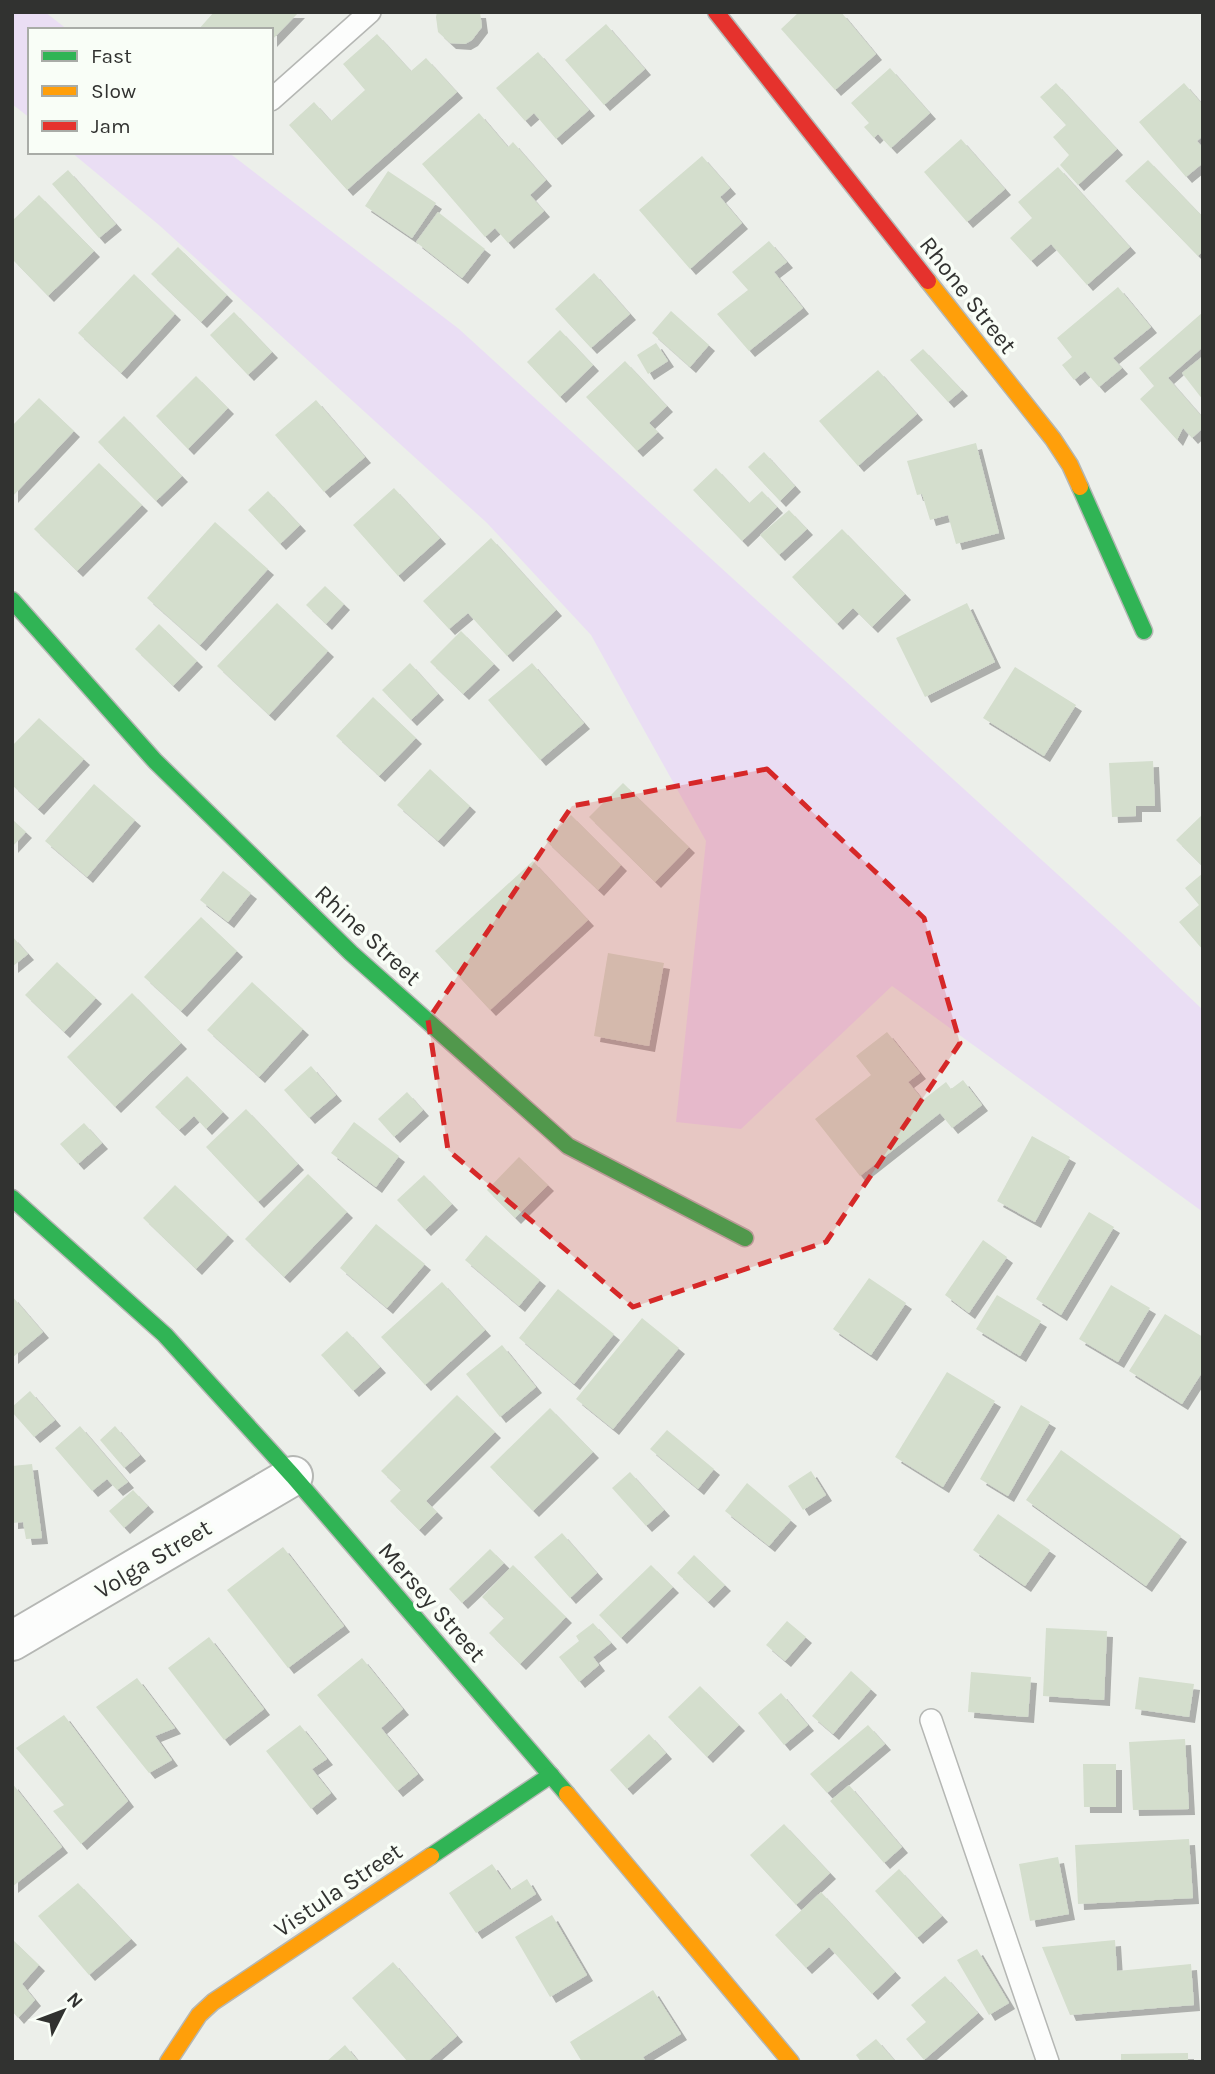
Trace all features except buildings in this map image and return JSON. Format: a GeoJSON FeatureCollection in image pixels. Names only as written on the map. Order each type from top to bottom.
{"type":"FeatureCollection","features":[{"type":"Feature","properties":{"kind":"street","name":"Rhone Street"},"geometry":{"type":"LineString","coordinates":[[716,12],[1053,439],[1070,465],[1144,631]]}},
{"type":"Feature","properties":{"kind":"street","name":"Rhine Street"},"geometry":{"type":"LineString","coordinates":[[12,600],[155,761],[351,953],[568,1146],[745,1238]]}},
{"type":"Feature","properties":{"kind":"street","name":"Mersey Street"},"geometry":{"type":"LineString","coordinates":[[12,1198],[165,1335],[293,1476],[551,1775],[792,2062]]}},
{"type":"Feature","properties":{"kind":"street","name":"Volga Street"},"geometry":{"type":"LineString","coordinates":[[12,1642],[293,1476]]}},
{"type":"Feature","properties":{"kind":"street","name":"Vistula Street"},"geometry":{"type":"LineString","coordinates":[[168,2062],[198,2015],[213,2002],[551,1775]]}},
{"type":"Feature","properties":{"kind":"lane"},"geometry":{"type":"LineString","coordinates":[[273,98],[370,12]]}},
{"type":"Feature","properties":{"kind":"lane"},"geometry":{"type":"LineString","coordinates":[[931,1720],[1048,2062]]}},
{"type":"Feature","properties":{"kind":"highlighted area"},"geometry":{"type":"Polygon","coordinates":[[[767,769],[924,918],[960,1043],[826,1242],[633,1307],[448,1150],[428,1020],[572,806],[767,769]]]}},
{"type":"Feature","properties":{"kind":"shaded area"},"geometry":{"type":"Polygon","coordinates":[[[12,12],[45,12],[65,28],[28,28],[28,116],[12,104],[12,12]]]}},
{"type":"Feature","properties":{"kind":"shaded area"},"geometry":{"type":"Polygon","coordinates":[[[73,154],[231,154],[459,329],[1123,934],[1203,1010],[1203,1212],[892,986],[741,1129],[676,1122],[706,841],[591,635],[487,523],[159,225],[73,154]]]}},
{"type":"Feature","properties":{"kind":"traffic: fast"},"geometry":{"type":"LineString","coordinates":[[1080,487],[1144,631]]}},
{"type":"Feature","properties":{"kind":"traffic: fast"},"geometry":{"type":"LineString","coordinates":[[12,600],[155,761],[351,953],[568,1146],[745,1238]]}},
{"type":"Feature","properties":{"kind":"traffic: fast"},"geometry":{"type":"LineString","coordinates":[[12,1198],[165,1335],[293,1476],[567,1794]]}},
{"type":"Feature","properties":{"kind":"traffic: fast"},"geometry":{"type":"LineString","coordinates":[[431,1856],[551,1775]]}},
{"type":"Feature","properties":{"kind":"traffic: slow"},"geometry":{"type":"LineString","coordinates":[[928,281],[1053,439],[1080,487]]}},
{"type":"Feature","properties":{"kind":"traffic: slow"},"geometry":{"type":"LineString","coordinates":[[567,1794],[791,2062]]}},
{"type":"Feature","properties":{"kind":"traffic: slow"},"geometry":{"type":"LineString","coordinates":[[168,2062],[199,2015],[213,2002],[431,1856]]}},
{"type":"Feature","properties":{"kind":"traffic: jam"},"geometry":{"type":"LineString","coordinates":[[716,12],[928,281]]}}]}
